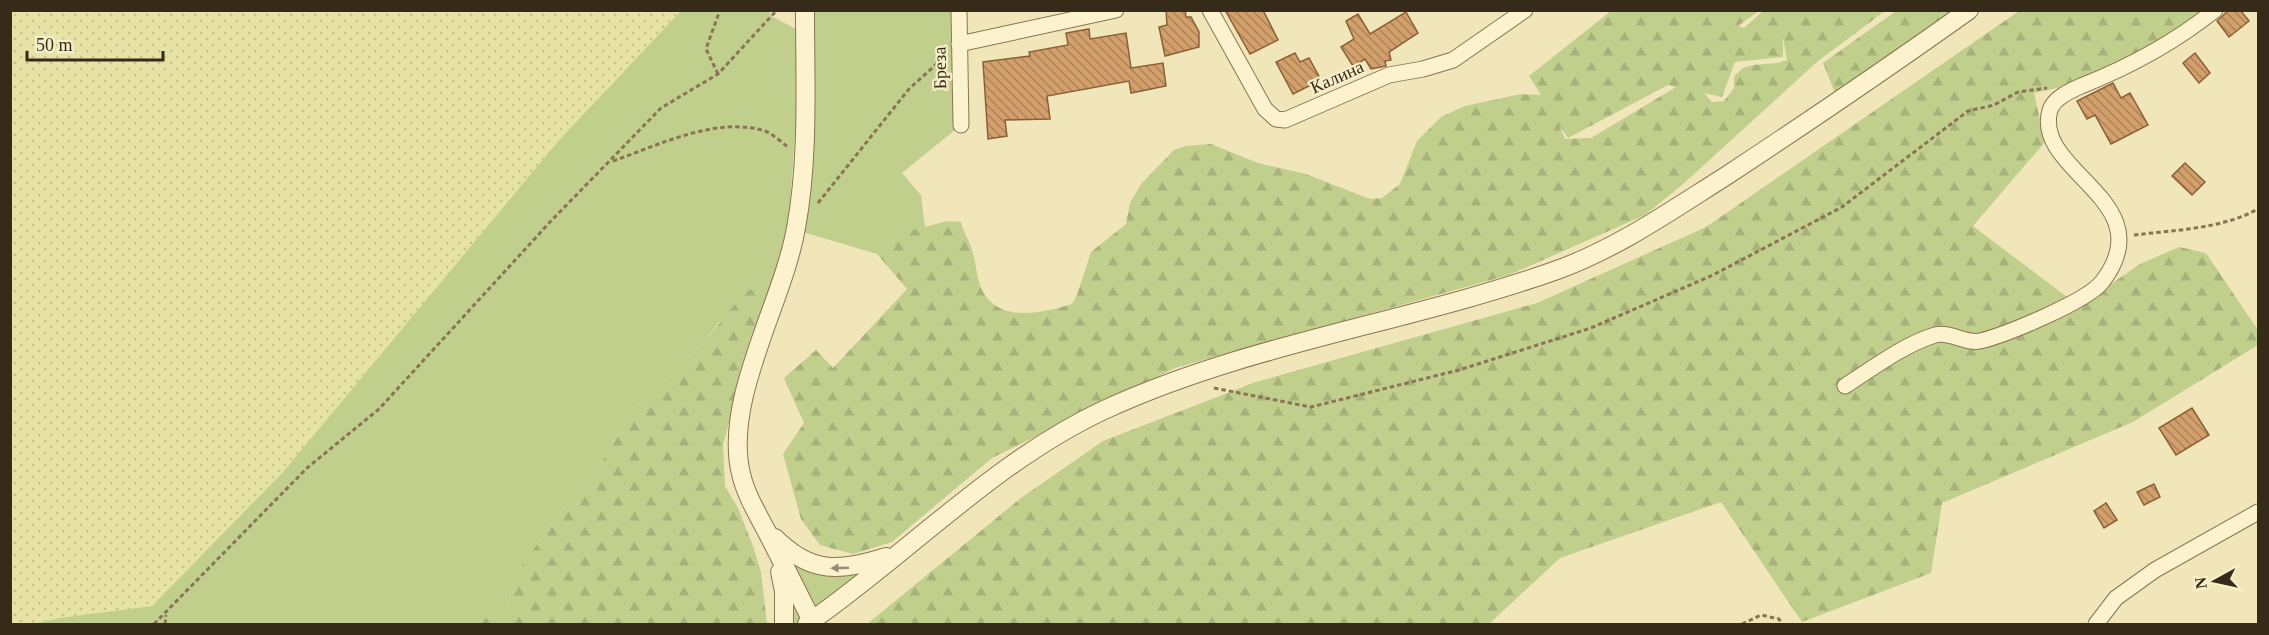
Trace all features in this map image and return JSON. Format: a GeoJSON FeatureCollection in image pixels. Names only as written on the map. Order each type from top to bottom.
{"type":"FeatureCollection","features":[{"type":"Feature","properties":{"kind":"street"},"geometry":{"type":"LineString","coordinates":[[805,10],[804,160],[796,230],[782,284],[754,360],[738,440],[741,473],[751,503],[809,623],[1011,465],[1052,438],[1102,411],[1174,380],[1260,353],[1487,292],[1559,269],[1614,244],[1660,218],[1835,105],[1969,10]]}},
{"type":"Feature","properties":{"kind":"street","name":"Бреза"},"geometry":{"type":"LineString","coordinates":[[959,10],[961,125]]}},
{"type":"Feature","properties":{"kind":"street"},"geometry":{"type":"LineString","coordinates":[[959,44],[1116,10]]}},
{"type":"Feature","properties":{"kind":"street","name":"Калина"},"geometry":{"type":"LineString","coordinates":[[1210,10],[1265,109],[1276,119],[1285,120],[1389,75],[1454,60],[1526,10]]}},
{"type":"Feature","properties":{"kind":"street"},"geometry":{"type":"LineString","coordinates":[[1845,387],[1885,360],[1937,334],[1978,342],[2053,314],[2101,284],[2117,256],[2120,236],[2115,218],[2058,147],[2048,125],[2050,108],[2065,93],[2131,66],[2215,10]]}},
{"type":"Feature","properties":{"kind":"street"},"geometry":{"type":"LineString","coordinates":[[2096,624],[2116,598],[2155,570],[2259,512]]}},
{"type":"Feature","properties":{"kind":"street"},"geometry":{"type":"LineString","coordinates":[[766,530],[789,552],[805,561],[834,569],[854,567],[897,554]]}},
{"type":"Feature","properties":{"kind":"street"},"geometry":{"type":"LineString","coordinates":[[766,530],[784,591],[784,624]]}},
{"type":"Feature","properties":{"kind":"path"},"geometry":{"type":"LineString","coordinates":[[718,74],[706,49],[720,10]]}},
{"type":"Feature","properties":{"kind":"path"},"geometry":{"type":"LineString","coordinates":[[154,624],[166,615],[307,468],[379,410],[550,222],[661,108],[718,74],[777,10]]}},
{"type":"Feature","properties":{"kind":"path"},"geometry":{"type":"LineString","coordinates":[[817,205],[909,89],[959,44]]}},
{"type":"Feature","properties":{"kind":"path"},"geometry":{"type":"LineString","coordinates":[[1208,387],[1311,407],[1459,370],[1591,328],[1713,275],[1842,207],[1968,111],[1994,105],[2018,92],[2042,87],[2065,93]]}},
{"type":"Feature","properties":{"kind":"path"},"geometry":{"type":"LineString","coordinates":[[611,161],[689,135],[732,126],[767,132],[804,160]]}},
{"type":"Feature","properties":{"kind":"path"},"geometry":{"type":"LineString","coordinates":[[2120,236],[2184,229],[2241,218],[2259,209]]}},
{"type":"Feature","properties":{"kind":"path"},"geometry":{"type":"LineString","coordinates":[[165,624],[166,615]]}},
{"type":"Feature","properties":{"kind":"path"},"geometry":{"type":"LineString","coordinates":[[1742,624],[1761,615],[1779,619],[1782,624]]}},
{"type":"Feature","properties":{"kind":"shaded area"},"geometry":{"type":"Polygon","coordinates":[[[10,11],[681,11],[560,139],[283,472],[152,606],[32,624],[10,624],[10,11]]]}},
{"type":"Feature","properties":{"kind":"green space"},"geometry":{"type":"Polygon","coordinates":[[[681,11],[769,11],[771,16],[796,29],[797,108],[787,244],[767,308],[719,322],[698,349],[634,409],[599,466],[583,482],[521,566],[511,588],[508,610],[471,624],[32,624],[152,606],[283,472],[560,139],[681,11]]]}},
{"type":"Feature","properties":{"kind":"green space"},"geometry":{"type":"Polygon","coordinates":[[[805,11],[959,11],[961,125],[902,173],[921,195],[925,227],[904,232],[877,254],[796,230],[805,11]]]}},
{"type":"Feature","properties":{"kind":"green space"},"geometry":{"type":"Polygon","coordinates":[[[1611,11],[1759,11],[1738,26],[1744,28],[1763,11],[1885,11],[1818,61],[1682,185],[1645,215],[1509,275],[1175,368],[992,458],[892,542],[853,554],[820,545],[801,519],[783,454],[804,423],[784,378],[816,350],[833,368],[907,289],[877,254],[904,232],[948,221],[961,222],[973,252],[981,288],[988,299],[998,307],[1021,313],[1060,307],[1072,304],[1091,252],[1126,224],[1130,203],[1141,184],[1174,150],[1185,146],[1211,144],[1258,163],[1306,174],[1370,199],[1382,198],[1400,184],[1417,141],[1441,117],[1465,106],[1521,94],[1541,95],[1529,76],[1611,11]],[[1783,37],[1783,57],[1735,62],[1722,97],[1704,93],[1712,102],[1724,101],[1734,88],[1734,76],[1743,68],[1787,60],[1783,37]],[[1668,85],[1568,138],[1559,125],[1565,139],[1591,138],[1676,87],[1668,85]]]}},
{"type":"Feature","properties":{"kind":"green space"},"geometry":{"type":"Polygon","coordinates":[[[1896,11],[1959,11],[1837,98],[1823,63],[1896,11]]]}},
{"type":"Feature","properties":{"kind":"green space"},"geometry":{"type":"Polygon","coordinates":[[[2019,11],[2208,11],[2118,75],[2034,93],[2045,142],[1973,226],[2079,306],[2140,264],[2179,247],[2206,253],[2258,330],[2258,345],[2133,422],[1942,503],[1931,573],[1802,622],[1721,502],[1560,558],[1489,624],[867,624],[1021,498],[1103,441],[1256,382],[1537,303],[1706,227],[2019,11]]]}},
{"type":"Feature","properties":{"kind":"green space"},"geometry":{"type":"Polygon","coordinates":[[[754,288],[764,295],[767,308],[743,373],[723,445],[725,486],[738,508],[761,572],[767,624],[471,624],[508,610],[511,588],[521,566],[583,482],[599,466],[634,409],[698,349],[744,293],[754,288]]]}},
{"type":"Feature","properties":{"kind":"green space"},"geometry":{"type":"Polygon","coordinates":[[[789,552],[805,561],[897,554],[807,624],[784,624],[789,552]]]}},
{"type":"Feature","properties":{"kind":"building"},"geometry":{"type":"Polygon","coordinates":[[[1166,10],[1185,10],[1186,17],[1191,17],[1199,32],[1199,47],[1165,56],[1159,27],[1167,25],[1166,10]]]}},
{"type":"Feature","properties":{"kind":"building"},"geometry":{"type":"Polygon","coordinates":[[[1225,10],[1263,10],[1278,40],[1250,54],[1225,10]]]}},
{"type":"Feature","properties":{"kind":"building"},"geometry":{"type":"Polygon","coordinates":[[[2229,10],[2240,10],[2249,21],[2229,37],[2217,21],[2229,10]]]}},
{"type":"Feature","properties":{"kind":"building"},"geometry":{"type":"Polygon","coordinates":[[[1406,12],[1418,33],[1389,52],[1391,60],[1385,61],[1386,66],[1371,69],[1365,59],[1353,66],[1341,47],[1354,39],[1346,21],[1358,14],[1370,34],[1406,12]]]}},
{"type":"Feature","properties":{"kind":"building"},"geometry":{"type":"Polygon","coordinates":[[[1089,29],[1090,39],[1126,33],[1131,68],[1163,63],[1166,86],[1131,93],[1129,81],[1047,96],[1050,119],[1005,120],[1007,136],[988,139],[983,62],[1030,56],[1029,52],[1068,45],[1066,33],[1089,29]]]}},
{"type":"Feature","properties":{"kind":"building"},"geometry":{"type":"Polygon","coordinates":[[[1295,53],[1300,62],[1309,58],[1321,80],[1293,94],[1276,62],[1295,53]]]}},
{"type":"Feature","properties":{"kind":"building"},"geometry":{"type":"Polygon","coordinates":[[[2195,53],[2210,73],[2199,83],[2183,63],[2195,53]]]}},
{"type":"Feature","properties":{"kind":"building"},"geometry":{"type":"Polygon","coordinates":[[[2113,83],[2121,98],[2130,93],[2148,125],[2111,144],[2095,115],[2087,119],[2077,101],[2113,83]]]}},
{"type":"Feature","properties":{"kind":"building"},"geometry":{"type":"Polygon","coordinates":[[[2185,163],[2205,182],[2192,195],[2172,176],[2185,163]]]}},
{"type":"Feature","properties":{"kind":"building"},"geometry":{"type":"Polygon","coordinates":[[[2192,408],[2209,435],[2176,455],[2159,428],[2192,408]]]}},
{"type":"Feature","properties":{"kind":"building"},"geometry":{"type":"Polygon","coordinates":[[[2154,484],[2160,497],[2144,505],[2137,492],[2154,484]]]}},
{"type":"Feature","properties":{"kind":"building"},"geometry":{"type":"Polygon","coordinates":[[[2106,503],[2117,520],[2104,528],[2094,511],[2106,503]]]}}]}
